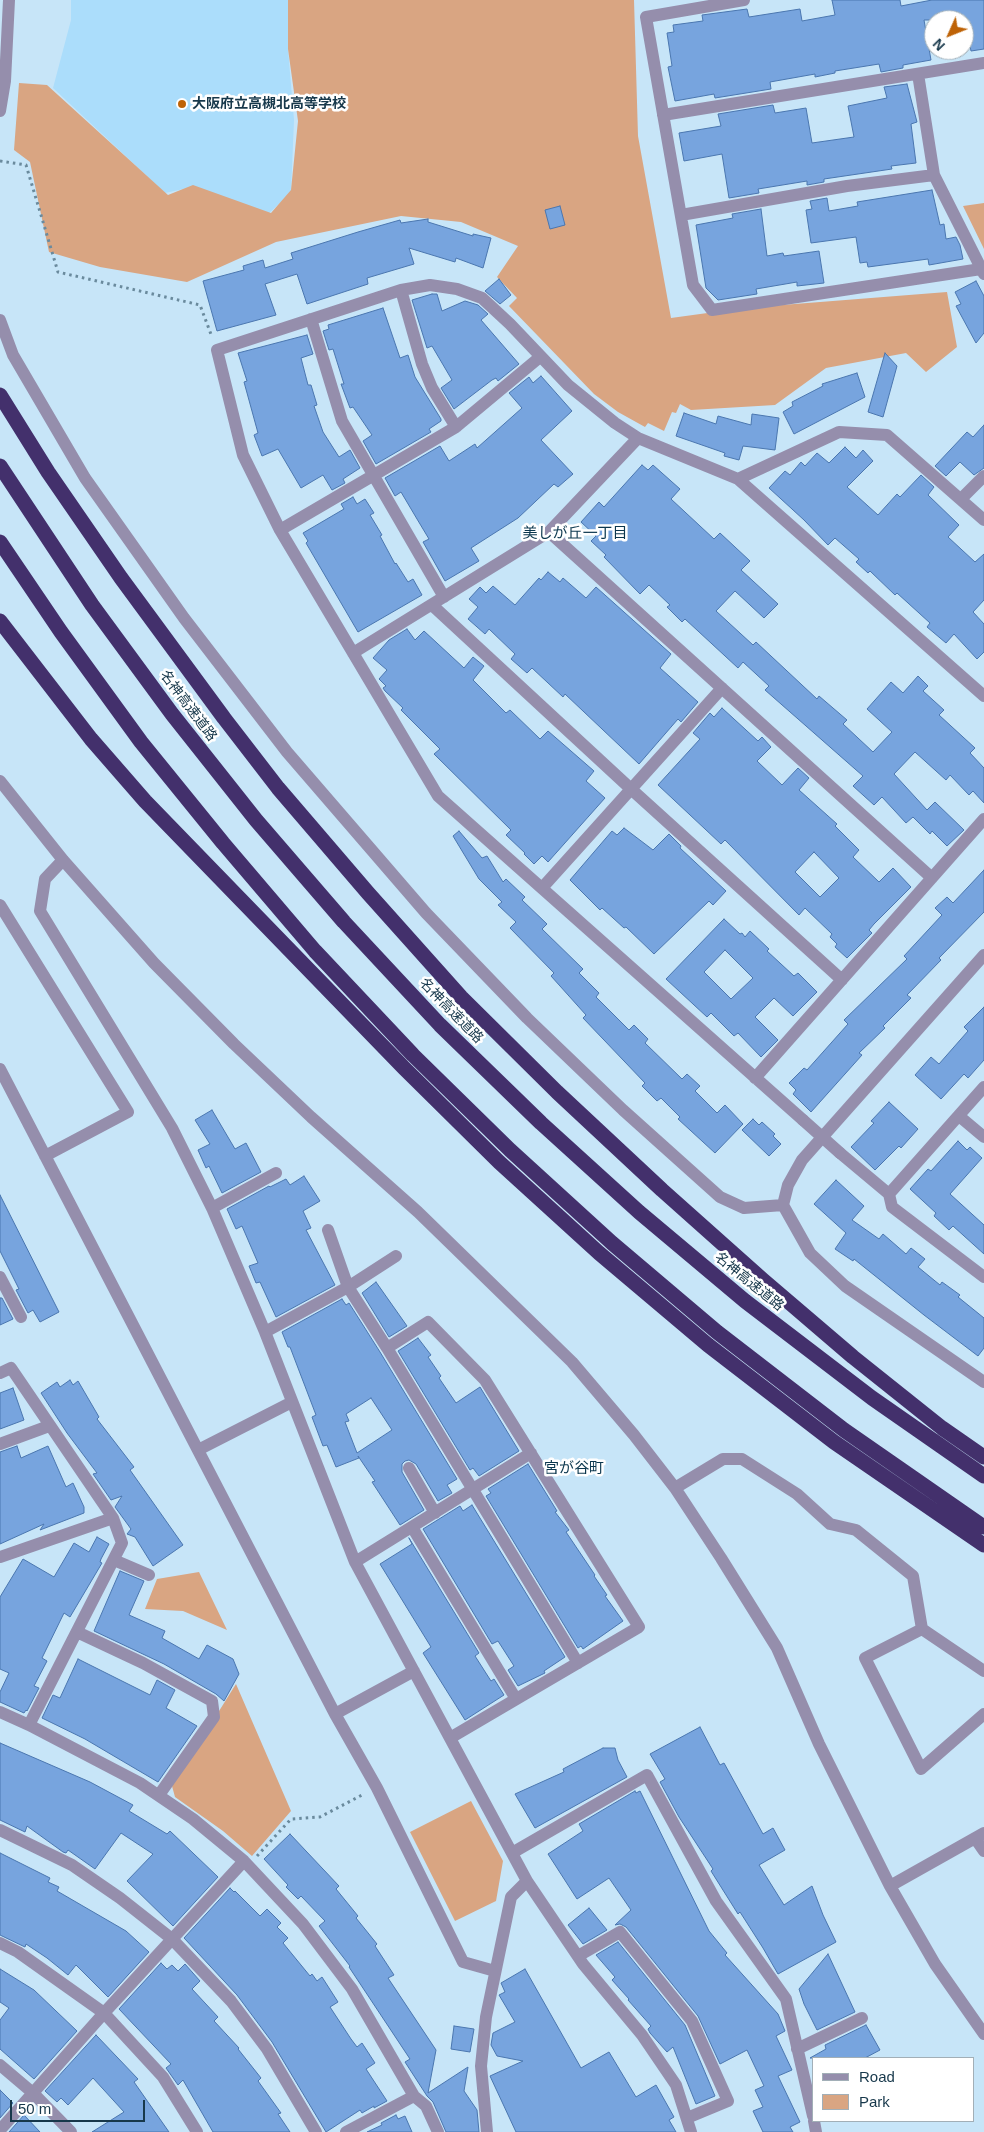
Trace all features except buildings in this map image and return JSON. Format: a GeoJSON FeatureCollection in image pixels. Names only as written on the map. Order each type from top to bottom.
{"type":"FeatureCollection","features":[{"type":"Feature","properties":{"kind":"highway"},"geometry":{"type":"LineString","coordinates":[[0,395],[48,472],[115,570],[224,718],[278,788],[374,901],[461,997],[557,1092],[662,1190],[853,1358],[984,1457]]}},
{"type":"Feature","properties":{"kind":"highway","name":"名神高速道路"},"geometry":{"type":"LineString","coordinates":[[0,466],[92,604],[172,714],[256,820],[344,922],[440,1025],[548,1130],[639,1212],[745,1302],[872,1398],[984,1476]]}},
{"type":"Feature","properties":{"kind":"highway"},"geometry":{"type":"LineString","coordinates":[[0,542],[61,632],[141,742],[223,843],[315,951],[413,1055],[525,1163],[612,1243],[716,1332],[844,1430],[984,1527]]}},
{"type":"Feature","properties":{"kind":"highway"},"geometry":{"type":"LineString","coordinates":[[0,621],[92,739],[144,801],[404,1068],[499,1162],[599,1253],[708,1345],[834,1442],[984,1545]]}},
{"type":"Feature","properties":{"kind":"street"},"geometry":{"type":"LineString","coordinates":[[0,112],[5,81],[9,0]]}},
{"type":"Feature","properties":{"kind":"street"},"geometry":{"type":"LineString","coordinates":[[744,0],[722,2],[646,17],[693,285],[712,310],[982,272],[934,175],[918,74]]}},
{"type":"Feature","properties":{"kind":"street"},"geometry":{"type":"LineString","coordinates":[[663,115],[984,63]]}},
{"type":"Feature","properties":{"kind":"street"},"geometry":{"type":"LineString","coordinates":[[681,215],[847,186],[934,175]]}},
{"type":"Feature","properties":{"kind":"street"},"geometry":{"type":"LineString","coordinates":[[984,696],[738,479],[638,438],[615,423],[568,385],[510,324],[482,298],[457,289],[430,284],[401,290],[217,350],[243,455],[280,530],[438,796],[889,1194],[892,1207],[984,1276]]}},
{"type":"Feature","properties":{"kind":"street"},"geometry":{"type":"LineString","coordinates":[[401,290],[422,364],[432,388],[456,427]]}},
{"type":"Feature","properties":{"kind":"street"},"geometry":{"type":"LineString","coordinates":[[311,319],[342,421],[444,597]]}},
{"type":"Feature","properties":{"kind":"street"},"geometry":{"type":"LineString","coordinates":[[0,320],[13,355],[84,478],[184,618],[287,752],[420,906],[527,1018],[630,1116],[720,1197],[744,1208],[783,1205]]}},
{"type":"Feature","properties":{"kind":"street"},"geometry":{"type":"LineString","coordinates":[[280,530],[456,427],[540,357]]}},
{"type":"Feature","properties":{"kind":"street"},"geometry":{"type":"LineString","coordinates":[[738,479],[839,432],[887,435],[984,520]]}},
{"type":"Feature","properties":{"kind":"street"},"geometry":{"type":"LineString","coordinates":[[353,653],[549,532],[638,438]]}},
{"type":"Feature","properties":{"kind":"street"},"geometry":{"type":"LineString","coordinates":[[961,499],[984,476]]}},
{"type":"Feature","properties":{"kind":"street"},"geometry":{"type":"LineString","coordinates":[[549,532],[932,878]]}},
{"type":"Feature","properties":{"kind":"street"},"geometry":{"type":"LineString","coordinates":[[432,604],[631,789],[842,980]]}},
{"type":"Feature","properties":{"kind":"street"},"geometry":{"type":"LineString","coordinates":[[542,888],[722,688]]}},
{"type":"Feature","properties":{"kind":"street"},"geometry":{"type":"LineString","coordinates":[[0,781],[63,860],[154,963],[234,1044],[311,1117],[418,1212],[572,1362],[634,1435],[675,1488],[777,1648],[819,1744],[890,1886],[935,1964],[984,2034]]}},
{"type":"Feature","properties":{"kind":"street"},"geometry":{"type":"LineString","coordinates":[[756,1078],[984,820]]}},
{"type":"Feature","properties":{"kind":"street"},"geometry":{"type":"LineString","coordinates":[[63,860],[45,879],[40,911],[172,1128],[212,1208],[265,1332],[355,1562],[527,1881],[578,1956],[642,2035],[676,2085],[691,2132]]}},
{"type":"Feature","properties":{"kind":"street"},"geometry":{"type":"LineString","coordinates":[[0,905],[128,1112],[45,1156]]}},
{"type":"Feature","properties":{"kind":"street"},"geometry":{"type":"LineString","coordinates":[[984,955],[802,1160],[788,1185],[783,1205],[810,1253],[845,1286],[984,1382]]}},
{"type":"Feature","properties":{"kind":"street"},"geometry":{"type":"LineString","coordinates":[[0,1069],[335,1714],[377,1788],[463,1962],[495,1971]]}},
{"type":"Feature","properties":{"kind":"street"},"geometry":{"type":"LineString","coordinates":[[889,1194],[984,1087]]}},
{"type":"Feature","properties":{"kind":"street"},"geometry":{"type":"LineString","coordinates":[[959,1116],[984,1137]]}},
{"type":"Feature","properties":{"kind":"street"},"geometry":{"type":"LineString","coordinates":[[212,1208],[276,1173]]}},
{"type":"Feature","properties":{"kind":"street"},"geometry":{"type":"LineString","coordinates":[[328,1230],[348,1287],[388,1348],[578,1662]]}},
{"type":"Feature","properties":{"kind":"street"},"geometry":{"type":"LineString","coordinates":[[265,1332],[348,1287],[396,1256]]}},
{"type":"Feature","properties":{"kind":"street"},"geometry":{"type":"LineString","coordinates":[[0,1277],[21,1317]]}},
{"type":"Feature","properties":{"kind":"street"},"geometry":{"type":"LineString","coordinates":[[388,1348],[428,1322],[485,1380],[639,1627],[450,1738]]}},
{"type":"Feature","properties":{"kind":"street"},"geometry":{"type":"LineString","coordinates":[[0,1373],[11,1368],[112,1518],[122,1543],[29,1725]]}},
{"type":"Feature","properties":{"kind":"street"},"geometry":{"type":"LineString","coordinates":[[198,1450],[292,1402]]}},
{"type":"Feature","properties":{"kind":"street"},"geometry":{"type":"LineString","coordinates":[[0,1444],[50,1426]]}},
{"type":"Feature","properties":{"kind":"street"},"geometry":{"type":"LineString","coordinates":[[355,1562],[531,1453]]}},
{"type":"Feature","properties":{"kind":"street"},"geometry":{"type":"LineString","coordinates":[[675,1488],[723,1460],[742,1459],[797,1494],[830,1524],[856,1530],[913,1576],[922,1629],[984,1671]]}},
{"type":"Feature","properties":{"kind":"street"},"geometry":{"type":"LineString","coordinates":[[409,1468],[435,1513]]}},
{"type":"Feature","properties":{"kind":"street"},"geometry":{"type":"LineString","coordinates":[[0,1557],[112,1518]]}},
{"type":"Feature","properties":{"kind":"street"},"geometry":{"type":"LineString","coordinates":[[412,1527],[516,1699]]}},
{"type":"Feature","properties":{"kind":"street"},"geometry":{"type":"LineString","coordinates":[[114,1560],[150,1576]]}},
{"type":"Feature","properties":{"kind":"street"},"geometry":{"type":"LineString","coordinates":[[922,1629],[865,1658],[921,1769],[984,1714]]}},
{"type":"Feature","properties":{"kind":"street"},"geometry":{"type":"LineString","coordinates":[[77,1632],[143,1663],[212,1701],[214,1717],[158,1795]]}},
{"type":"Feature","properties":{"kind":"street"},"geometry":{"type":"LineString","coordinates":[[335,1714],[414,1671]]}},
{"type":"Feature","properties":{"kind":"street"},"geometry":{"type":"LineString","coordinates":[[0,1712],[29,1725],[140,1783],[193,1819],[244,1861],[303,1924],[352,1989],[414,2096],[426,2106],[438,2132]]}},
{"type":"Feature","properties":{"kind":"street"},"geometry":{"type":"LineString","coordinates":[[512,1853],[647,1775],[716,1901],[786,1999],[812,2112]]}},
{"type":"Feature","properties":{"kind":"street"},"geometry":{"type":"LineString","coordinates":[[0,1830],[72,1865],[120,1898],[172,1939],[231,2001],[267,2049],[316,2132]]}},
{"type":"Feature","properties":{"kind":"street"},"geometry":{"type":"LineString","coordinates":[[890,1886],[980,1836],[984,1851]]}},
{"type":"Feature","properties":{"kind":"street"},"geometry":{"type":"LineString","coordinates":[[0,2130],[104,2012],[244,1861]]}},
{"type":"Feature","properties":{"kind":"street"},"geometry":{"type":"LineString","coordinates":[[487,2132],[481,2066],[486,2017],[511,1898],[527,1881]]}},
{"type":"Feature","properties":{"kind":"street"},"geometry":{"type":"LineString","coordinates":[[578,1956],[620,1932],[692,2021],[728,2101],[687,2118]]}},
{"type":"Feature","properties":{"kind":"street"},"geometry":{"type":"LineString","coordinates":[[0,1943],[18,1952],[104,2012],[163,2077],[197,2132]]}},
{"type":"Feature","properties":{"kind":"street"},"geometry":{"type":"LineString","coordinates":[[797,2049],[862,2018]]}},
{"type":"Feature","properties":{"kind":"street"},"geometry":{"type":"LineString","coordinates":[[0,2065],[33,2092],[71,2132]]}},
{"type":"Feature","properties":{"kind":"street"},"geometry":{"type":"LineString","coordinates":[[346,2132],[414,2096]]}},
{"type":"Feature","properties":{"kind":"path"},"geometry":{"type":"LineString","coordinates":[[0,161],[26,165],[58,272],[200,305],[217,350]]}},
{"type":"Feature","properties":{"kind":"path"},"geometry":{"type":"LineString","coordinates":[[257,1856],[292,1818],[320,1817],[377,1788]]}},
{"type":"Feature","properties":{"kind":"shaded area","name":"大阪府立高槻北高等学校"},"geometry":{"type":"Polygon","coordinates":[[[71,0],[288,0],[288,49],[294,120],[291,193],[268,214],[193,187],[165,193],[53,88],[71,20],[71,0]]]}},
{"type":"Feature","properties":{"kind":"green space"},"geometry":{"type":"Polygon","coordinates":[[[288,0],[634,0],[638,136],[671,318],[744,308],[947,292],[957,347],[926,372],[906,353],[826,368],[775,405],[691,410],[680,404],[676,413],[672,412],[664,431],[648,423],[645,427],[618,412],[594,394],[509,306],[517,298],[497,277],[518,246],[461,222],[401,216],[276,242],[187,282],[100,267],[49,252],[30,162],[14,150],[19,83],[47,85],[168,195],[193,185],[271,213],[291,190],[298,121],[288,49],[288,0]]]}},
{"type":"Feature","properties":{"kind":"green space"},"geometry":{"type":"Polygon","coordinates":[[[984,203],[984,249],[963,206],[984,203]]]}},
{"type":"Feature","properties":{"kind":"green space"},"geometry":{"type":"Polygon","coordinates":[[[199,1572],[227,1630],[183,1611],[145,1609],[157,1579],[199,1572]]]}},
{"type":"Feature","properties":{"kind":"green space"},"geometry":{"type":"Polygon","coordinates":[[[236,1684],[291,1811],[252,1856],[223,1831],[175,1797],[172,1786],[236,1684]]]}},
{"type":"Feature","properties":{"kind":"green space"},"geometry":{"type":"Polygon","coordinates":[[[471,1801],[503,1861],[496,1901],[455,1921],[410,1832],[471,1801]]]}},
{"type":"Feature","properties":{"kind":"place","name":"大阪府立高槻北高等学校"},"geometry":{"type":"Point","coordinates":[182,104]}},
{"type":"Feature","properties":{"kind":"district","name":"美しが丘一丁目"},"geometry":{"type":"Point","coordinates":[575,534]}},
{"type":"Feature","properties":{"kind":"district","name":"宮が谷町"},"geometry":{"type":"Point","coordinates":[574,1469]}}]}
